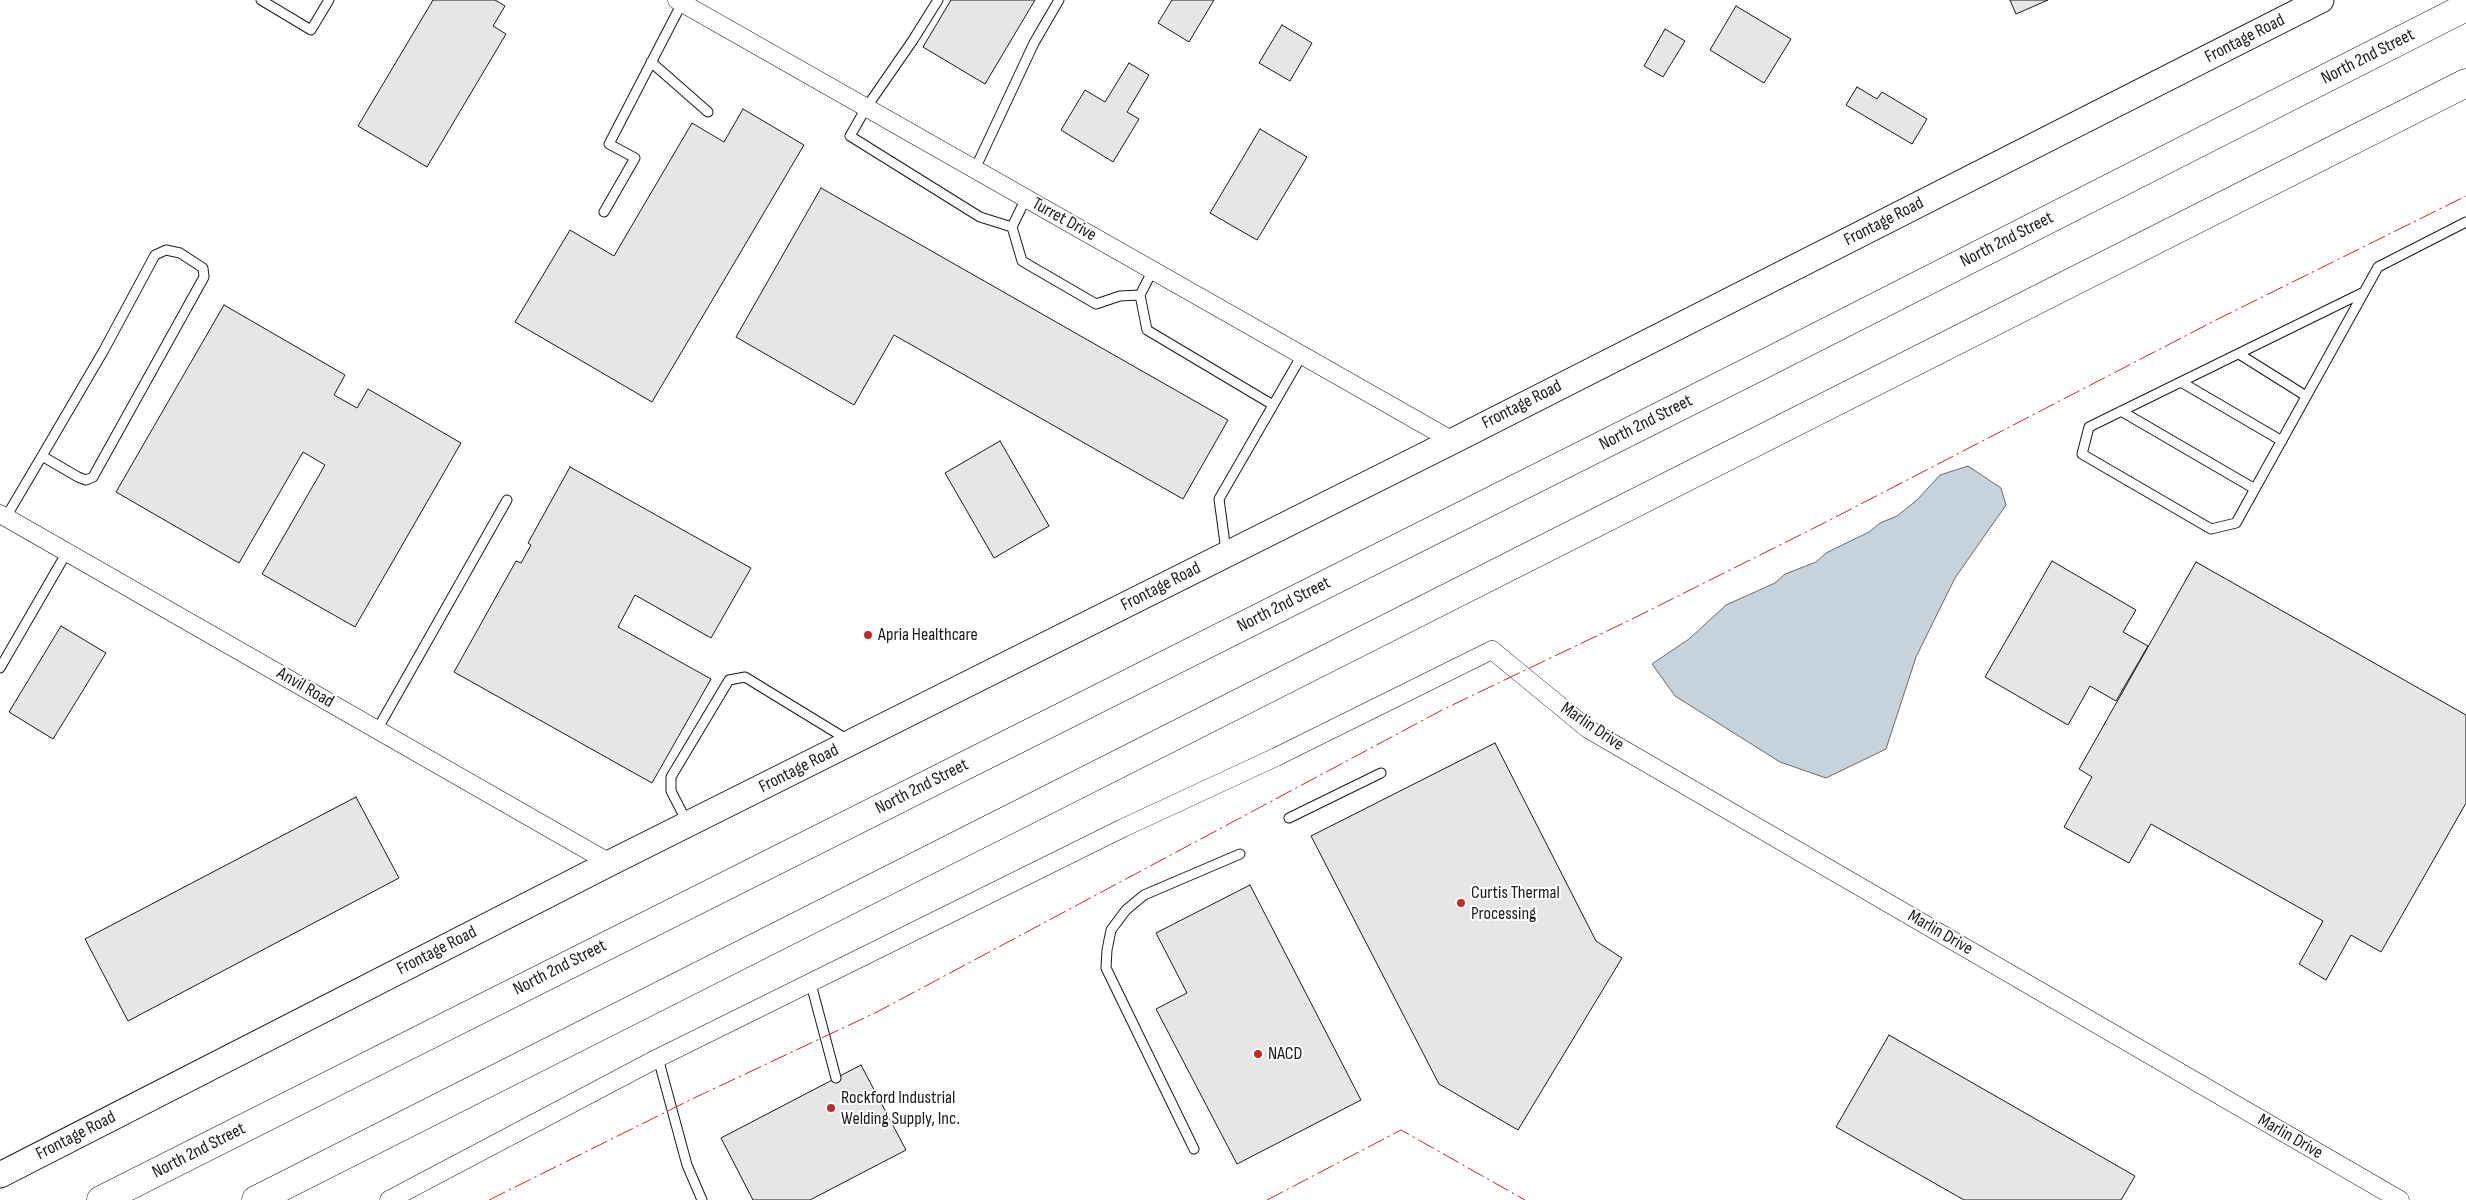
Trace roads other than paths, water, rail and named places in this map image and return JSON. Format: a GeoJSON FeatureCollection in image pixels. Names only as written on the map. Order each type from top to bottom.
{"type":"FeatureCollection","features":[{"type":"Feature","properties":{"kind":"main road","name":"North 2nd Street"},"geometry":{"type":"LineString","coordinates":[[101,1200],[1746,373],[2466,7]]}},
{"type":"Feature","properties":{"kind":"main road"},"geometry":{"type":"LineString","coordinates":[[256,1200],[2466,83]]}},
{"type":"Feature","properties":{"kind":"street","name":"Frontage Road"},"geometry":{"type":"LineString","coordinates":[[0,1175],[610,863],[1452,441],[2321,0]]}},
{"type":"Feature","properties":{"kind":"street","name":"Turret Drive"},"geometry":{"type":"LineString","coordinates":[[681,1],[1452,441]]}},
{"type":"Feature","properties":{"kind":"street","name":"Anvil Road"},"geometry":{"type":"LineString","coordinates":[[3,515],[610,863]]}},
{"type":"Feature","properties":{"kind":"street","name":"Marlin Drive"},"geometry":{"type":"LineString","coordinates":[[811,984],[1123,828],[1276,757],[1492,650],[1588,729],[2400,1200]]}},
{"type":"Feature","properties":{"kind":"street"},"geometry":{"type":"LineString","coordinates":[[390,1200],[658,1058],[811,984]]}},
{"type":"Feature","properties":{"kind":"lane"},"geometry":{"type":"LineString","coordinates":[[261,0],[311,30],[329,0]]}},
{"type":"Feature","properties":{"kind":"lane"},"geometry":{"type":"LineString","coordinates":[[938,0],[866,108],[850,136],[980,217],[1012,227]]}},
{"type":"Feature","properties":{"kind":"lane"},"geometry":{"type":"LineString","coordinates":[[974,169],[1034,43],[1059,0]]}},
{"type":"Feature","properties":{"kind":"lane"},"geometry":{"type":"LineString","coordinates":[[604,212],[635,158],[609,144],[681,1]]}},
{"type":"Feature","properties":{"kind":"lane"},"geometry":{"type":"LineString","coordinates":[[651,62],[708,112]]}},
{"type":"Feature","properties":{"kind":"lane"},"geometry":{"type":"LineString","coordinates":[[1026,198],[1012,227],[1022,261],[1096,304],[1120,296],[1140,295]]}},
{"type":"Feature","properties":{"kind":"lane"},"geometry":{"type":"LineString","coordinates":[[2362,293],[2089,427],[2082,454],[2211,529],[2236,524],[2378,267],[2466,222]]}},
{"type":"Feature","properties":{"kind":"lane"},"geometry":{"type":"LineString","coordinates":[[3,515],[42,456],[104,350],[155,255],[166,250],[180,253],[203,268],[204,277],[93,477],[86,480],[78,478],[42,456]]}},
{"type":"Feature","properties":{"kind":"lane"},"geometry":{"type":"LineString","coordinates":[[1153,270],[1140,295],[1147,330],[1273,405]]}},
{"type":"Feature","properties":{"kind":"lane"},"geometry":{"type":"LineString","coordinates":[[2239,354],[2306,396]]}},
{"type":"Feature","properties":{"kind":"lane"},"geometry":{"type":"LineString","coordinates":[[1227,554],[1219,499],[1302,355]]}},
{"type":"Feature","properties":{"kind":"lane"},"geometry":{"type":"LineString","coordinates":[[2181,382],[2282,441]]}},
{"type":"Feature","properties":{"kind":"lane"},"geometry":{"type":"LineString","coordinates":[[2121,412],[2255,490]]}},
{"type":"Feature","properties":{"kind":"lane"},"geometry":{"type":"LineString","coordinates":[[377,730],[506,500]]}},
{"type":"Feature","properties":{"kind":"lane"},"geometry":{"type":"LineString","coordinates":[[0,668],[67,552]]}},
{"type":"Feature","properties":{"kind":"lane"},"geometry":{"type":"LineString","coordinates":[[688,824],[671,791],[670,777],[729,680],[745,677],[851,742]]}},
{"type":"Feature","properties":{"kind":"lane"},"geometry":{"type":"LineString","coordinates":[[1288,818],[1381,773]]}},
{"type":"Feature","properties":{"kind":"lane"},"geometry":{"type":"LineString","coordinates":[[1194,1149],[1106,968],[1107,950],[1111,930],[1126,910],[1144,895],[1240,854]]}},
{"type":"Feature","properties":{"kind":"lane"},"geometry":{"type":"LineString","coordinates":[[811,984],[836,1078]]}},
{"type":"Feature","properties":{"kind":"lane"},"geometry":{"type":"LineString","coordinates":[[658,1058],[687,1164],[702,1200]]}},
{"type":"Feature","properties":{"kind":"place","name":"Apria Healthcare"},"geometry":{"type":"Point","coordinates":[868,635]}},
{"type":"Feature","properties":{"kind":"place","name":"Curtis Thermal Processing"},"geometry":{"type":"Point","coordinates":[1461,903]}},
{"type":"Feature","properties":{"kind":"place","name":"NACD"},"geometry":{"type":"Point","coordinates":[1258,1054]}},
{"type":"Feature","properties":{"kind":"place","name":"Rockford Industrial Welding Supply, Inc."},"geometry":{"type":"Point","coordinates":[831,1108]}}]}
